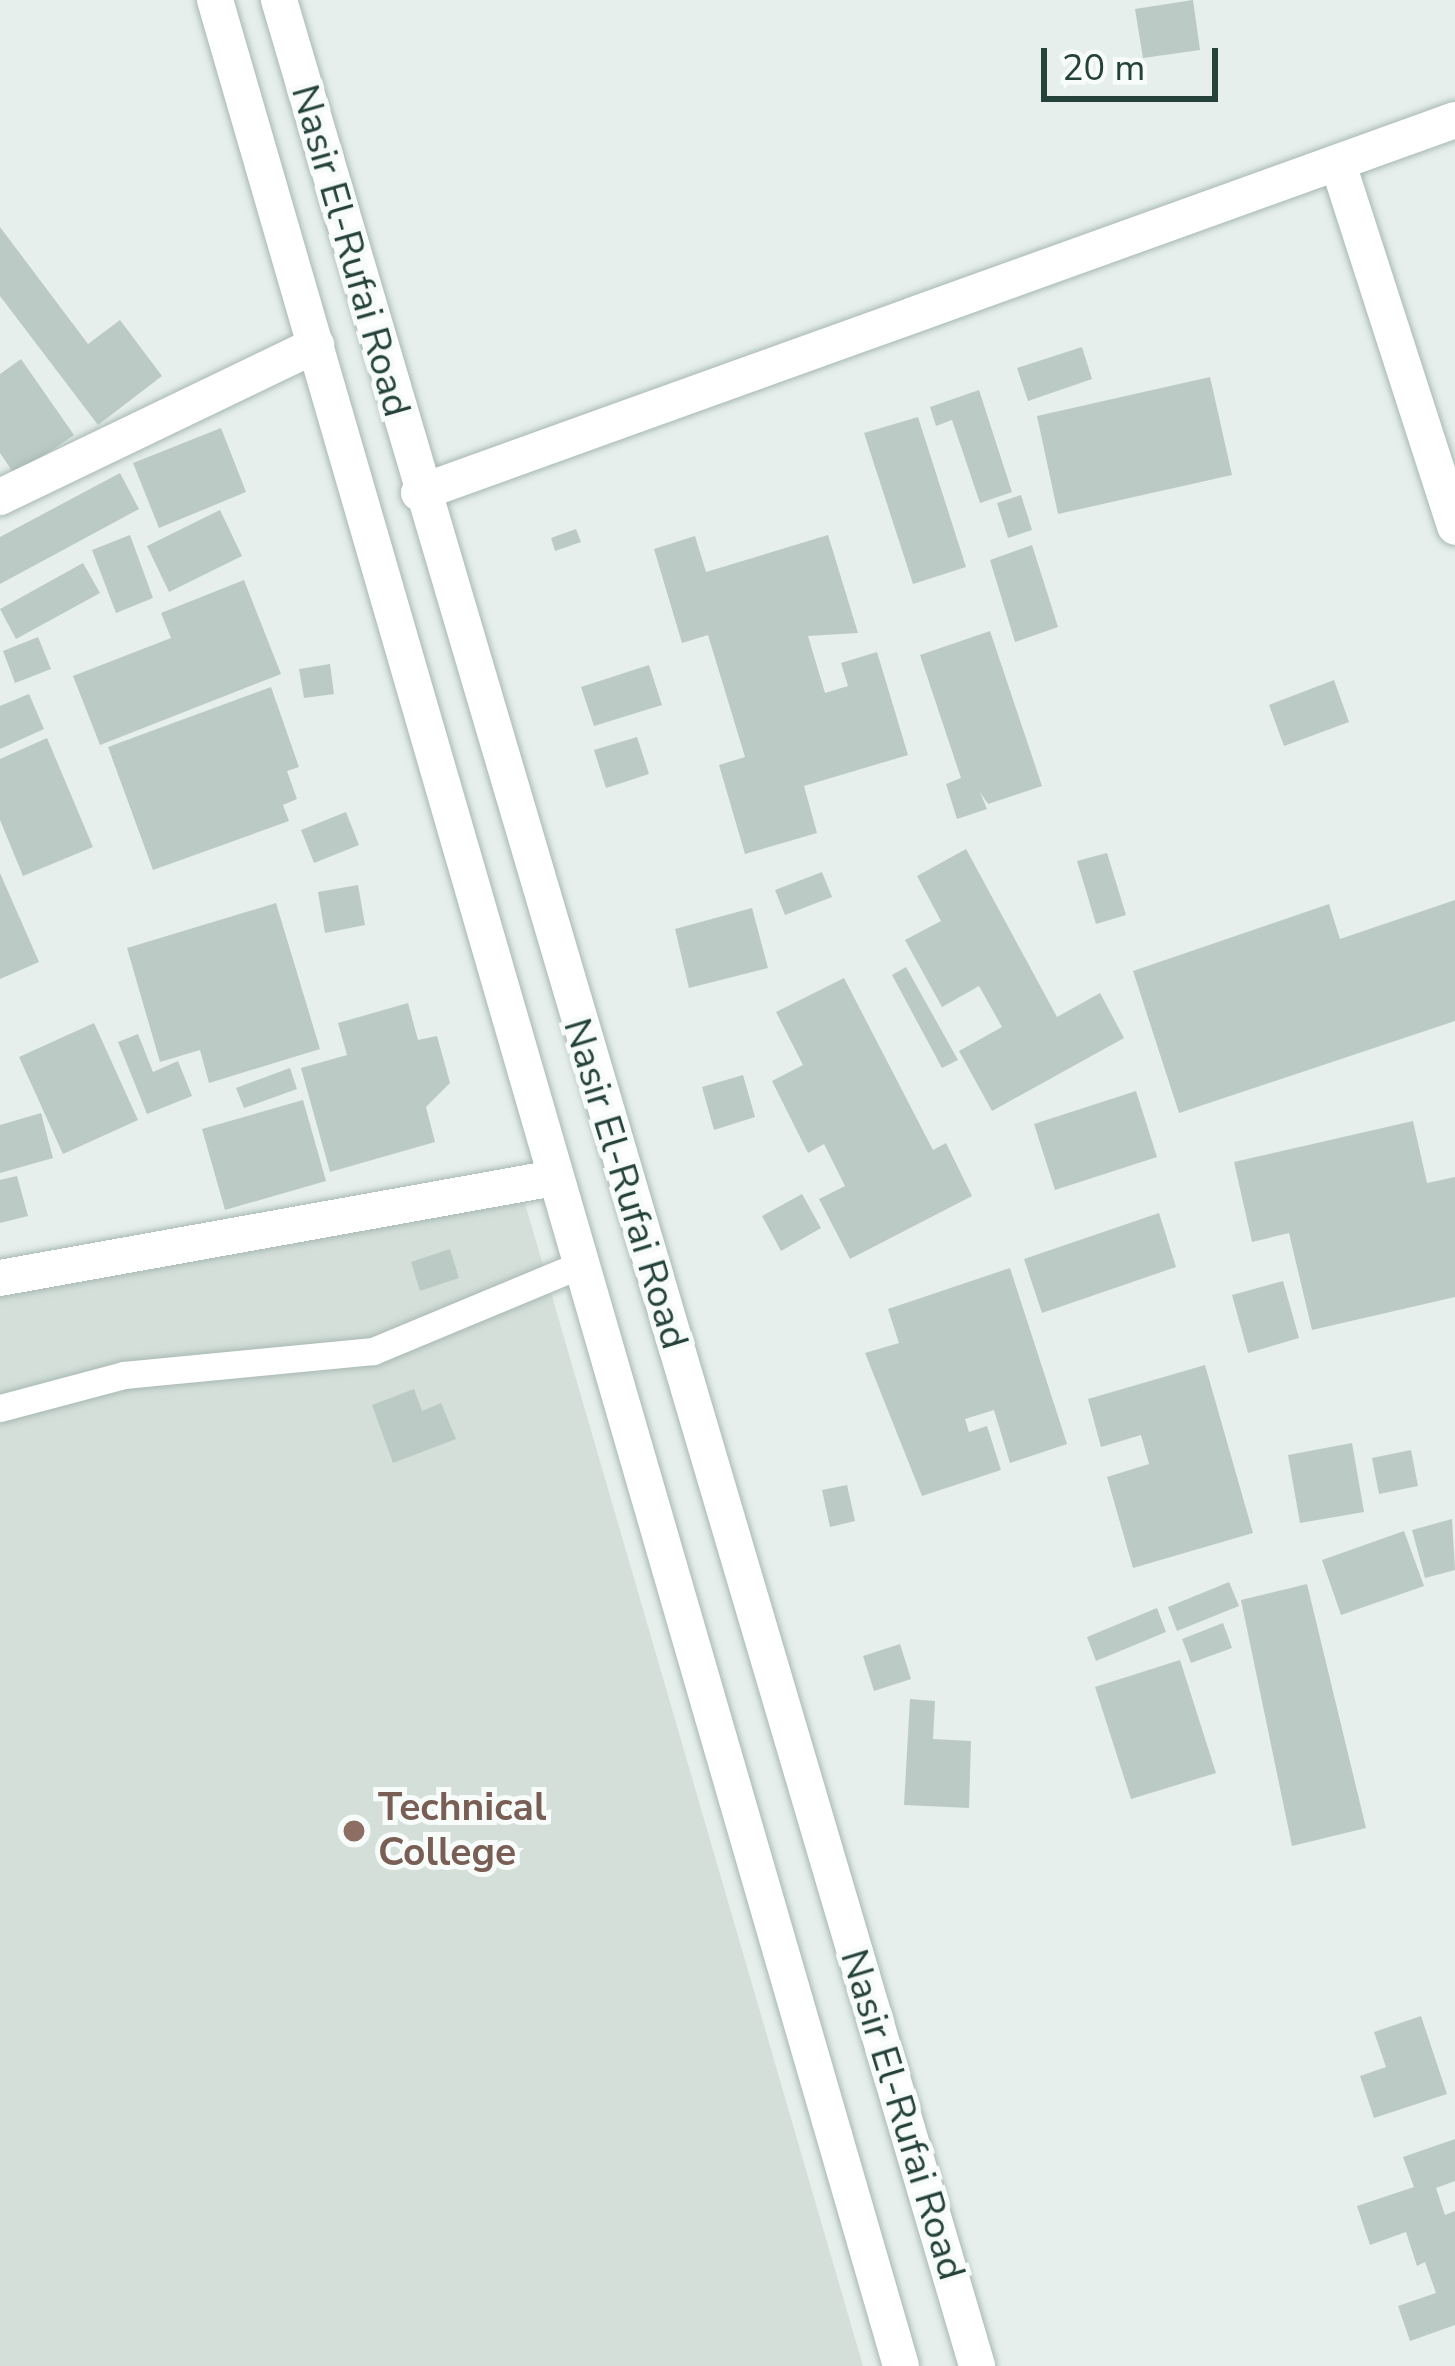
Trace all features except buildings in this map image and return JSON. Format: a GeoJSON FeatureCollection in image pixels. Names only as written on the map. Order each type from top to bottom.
{"type":"FeatureCollection","features":[{"type":"Feature","properties":{"kind":"main road","name":"Nasir El-Rufai Road"},"geometry":{"type":"LineString","coordinates":[[215,0],[901,2366]]}},
{"type":"Feature","properties":{"kind":"main road","name":"Nasir El-Rufai Road"},"geometry":{"type":"LineString","coordinates":[[279,0],[419,493],[976,2366]]}},
{"type":"Feature","properties":{"kind":"main road"},"geometry":{"type":"LineString","coordinates":[[419,493],[1339,167],[1455,120]]}},
{"type":"Feature","properties":{"kind":"main road"},"geometry":{"type":"LineString","coordinates":[[1339,167],[1455,527]]}},
{"type":"Feature","properties":{"kind":"main road"},"geometry":{"type":"LineString","coordinates":[[0,497],[316,345]]}},
{"type":"Feature","properties":{"kind":"main road"},"geometry":{"type":"LineString","coordinates":[[0,1278],[554,1178]]}},
{"type":"Feature","properties":{"kind":"lane"},"geometry":{"type":"LineString","coordinates":[[0,1408],[124,1376],[373,1351],[580,1265]]}},
{"type":"Feature","properties":{"kind":"shaded area","name":"Technical College"},"geometry":{"type":"Polygon","coordinates":[[[524,1200],[863,2366],[0,2366],[0,1295],[524,1200]]]}},
{"type":"Feature","properties":{"kind":"place","name":"Technical College"},"geometry":{"type":"Point","coordinates":[354,1831]}}]}
